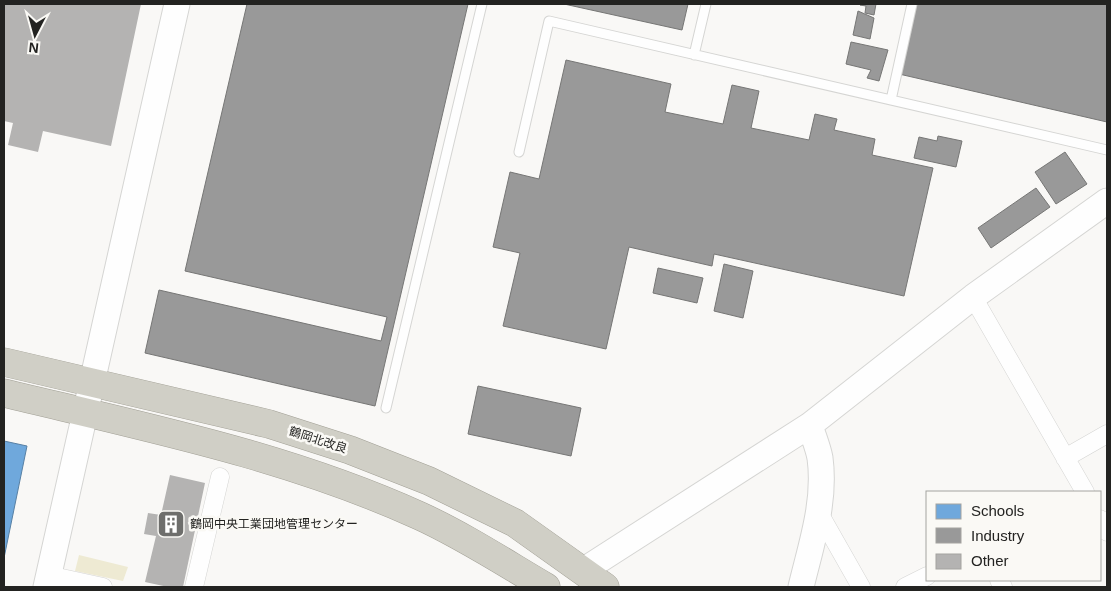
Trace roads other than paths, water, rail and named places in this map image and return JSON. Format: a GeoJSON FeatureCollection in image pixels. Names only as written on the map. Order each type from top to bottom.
{"type":"FeatureCollection","features":[{"type":"Feature","properties":{"kind":"highway","name":"鶴岡北改良"},"geometry":{"type":"LineString","coordinates":[[4,362],[269,424],[350,450],[429,482],[516,523],[594,579]]}},
{"type":"Feature","properties":{"kind":"highway"},"geometry":{"type":"LineString","coordinates":[[4,393],[258,456],[349,488],[422,517],[546,587]]}},
{"type":"Feature","properties":{"kind":"street"},"geometry":{"type":"LineString","coordinates":[[103,587],[47,581],[178,4]]}},
{"type":"Feature","properties":{"kind":"street"},"geometry":{"type":"LineString","coordinates":[[594,579],[810,425],[973,297],[1107,201]]}},
{"type":"Feature","properties":{"kind":"street"},"geometry":{"type":"LineString","coordinates":[[973,297],[1083,491]]}},
{"type":"Feature","properties":{"kind":"street"},"geometry":{"type":"LineString","coordinates":[[801,587],[819,513],[822,490],[820,457],[810,425]]}},
{"type":"Feature","properties":{"kind":"street"},"geometry":{"type":"LineString","coordinates":[[1065,458],[1107,434]]}},
{"type":"Feature","properties":{"kind":"street"},"geometry":{"type":"LineString","coordinates":[[194,587],[220,477]]}},
{"type":"Feature","properties":{"kind":"street"},"geometry":{"type":"LineString","coordinates":[[819,513],[860,587]]}},
{"type":"Feature","properties":{"kind":"street"},"geometry":{"type":"LineString","coordinates":[[905,587],[926,576]]}},
{"type":"Feature","properties":{"kind":"lane"},"geometry":{"type":"LineString","coordinates":[[386,408],[482,4]]}},
{"type":"Feature","properties":{"kind":"lane"},"geometry":{"type":"LineString","coordinates":[[694,55],[706,4]]}},
{"type":"Feature","properties":{"kind":"lane"},"geometry":{"type":"LineString","coordinates":[[891,100],[912,4]]}},
{"type":"Feature","properties":{"kind":"lane"},"geometry":{"type":"LineString","coordinates":[[519,152],[549,21],[1107,150]]}},
{"type":"Feature","properties":{"kind":"place","name":"鶴岡中央工業団地管理センター"},"geometry":{"type":"Point","coordinates":[171,524]}}]}
